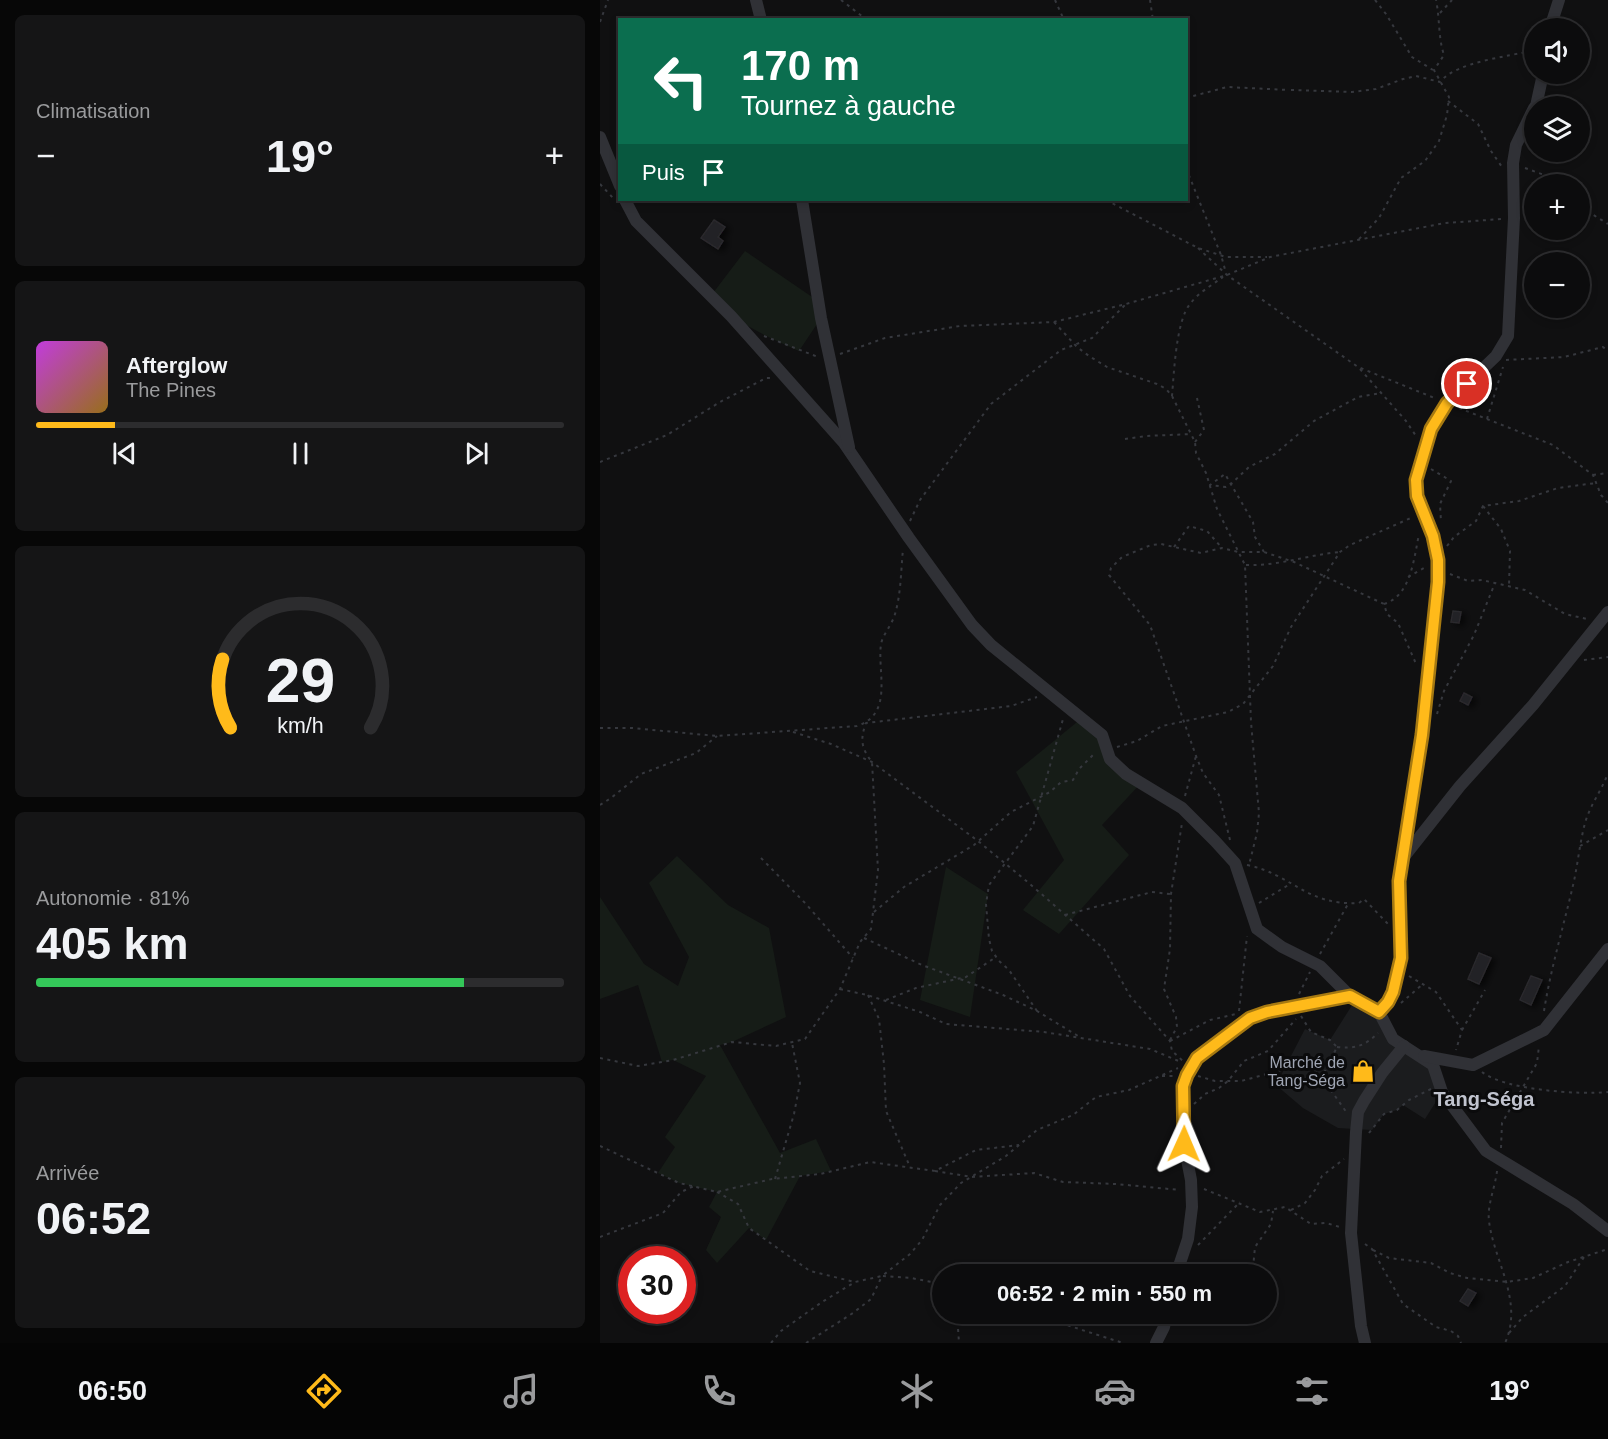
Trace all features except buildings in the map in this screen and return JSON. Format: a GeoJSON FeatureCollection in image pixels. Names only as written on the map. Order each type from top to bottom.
{"type":"FeatureCollection","features":[{"type":"Feature","properties":{"kind":"street"},"geometry":{"type":"LineString","coordinates":[[756,0],[760,18]]}},
{"type":"Feature","properties":{"kind":"street"},"geometry":{"type":"LineString","coordinates":[[1553,18],[1559,0]]}},
{"type":"Feature","properties":{"kind":"street"},"geometry":{"type":"LineString","coordinates":[[1379,1012],[1391,998],[1401,958],[1399,881],[1422,735],[1438,570],[1438,556],[1433,536],[1417,496],[1416,480],[1431,429],[1447,403],[1496,356],[1508,336],[1514,218],[1514,163],[1516,145],[1524,129]]}},
{"type":"Feature","properties":{"kind":"street"},"geometry":{"type":"LineString","coordinates":[[600,137],[618,181]]}},
{"type":"Feature","properties":{"kind":"street"},"geometry":{"type":"LineString","coordinates":[[626,201],[636,221],[731,316],[850,451],[972,626],[991,645],[1102,735],[1110,759],[1126,774],[1182,808],[1235,863],[1257,929],[1282,947],[1315,963],[1350,996],[1379,1012],[1392,1039],[1434,1065],[1442,1092],[1486,1151],[1573,1204],[1608,1231]]}},
{"type":"Feature","properties":{"kind":"street"},"geometry":{"type":"LineString","coordinates":[[802,201],[821,318],[850,451]]}},
{"type":"Feature","properties":{"kind":"street"},"geometry":{"type":"LineString","coordinates":[[1402,859],[1460,786],[1533,705],[1608,612]]}},
{"type":"Feature","properties":{"kind":"street"},"geometry":{"type":"LineString","coordinates":[[1417,1054],[1473,1065],[1540,1032],[1551,1024],[1608,949]]}},
{"type":"Feature","properties":{"kind":"street"},"geometry":{"type":"LineString","coordinates":[[1180,1264],[1188,1239],[1192,1191],[1184,1144],[1183,1086],[1186,1070],[1240,1019],[1350,996]]}},
{"type":"Feature","properties":{"kind":"street"},"geometry":{"type":"LineString","coordinates":[[1365,1343],[1361,1326],[1351,1233],[1357,1126],[1359,1112],[1364,1101],[1382,1073],[1404,1046]]}},
{"type":"Feature","properties":{"kind":"street"},"geometry":{"type":"LineString","coordinates":[[1156,1343],[1165,1324]]}},
{"type":"Feature","properties":{"kind":"path"},"geometry":{"type":"LineString","coordinates":[[600,22],[608,0]]}},
{"type":"Feature","properties":{"kind":"path"},"geometry":{"type":"LineString","coordinates":[[841,0],[864,18]]}},
{"type":"Feature","properties":{"kind":"path"},"geometry":{"type":"LineString","coordinates":[[1055,0],[1063,18]]}},
{"type":"Feature","properties":{"kind":"path"},"geometry":{"type":"LineString","coordinates":[[1150,0],[1153,18]]}},
{"type":"Feature","properties":{"kind":"path"},"geometry":{"type":"LineString","coordinates":[[1357,240],[1379,218],[1401,178],[1425,161],[1439,141],[1449,101],[1434,70],[1412,57],[1375,0]]}},
{"type":"Feature","properties":{"kind":"path"},"geometry":{"type":"LineString","coordinates":[[1434,70],[1444,55],[1439,41],[1439,14],[1436,0]]}},
{"type":"Feature","properties":{"kind":"path"},"geometry":{"type":"LineString","coordinates":[[1439,14],[1452,0]]}},
{"type":"Feature","properties":{"kind":"path"},"geometry":{"type":"LineString","coordinates":[[1440,82],[1446,75],[1471,65],[1524,52]]}},
{"type":"Feature","properties":{"kind":"path"},"geometry":{"type":"LineString","coordinates":[[1188,97],[1227,87],[1352,92],[1376,89],[1416,76],[1440,82]]}},
{"type":"Feature","properties":{"kind":"path"},"geometry":{"type":"LineString","coordinates":[[1449,101],[1478,124],[1502,168]]}},
{"type":"Feature","properties":{"kind":"path"},"geometry":{"type":"LineString","coordinates":[[1188,173],[1227,275]]}},
{"type":"Feature","properties":{"kind":"path"},"geometry":{"type":"LineString","coordinates":[[1108,201],[1198,248],[1221,255],[1270,257]]}},
{"type":"Feature","properties":{"kind":"path"},"geometry":{"type":"LineString","coordinates":[[1590,213],[1608,224]]}},
{"type":"Feature","properties":{"kind":"path"},"geometry":{"type":"LineString","coordinates":[[758,332],[809,355],[829,358],[885,338],[960,326],[1054,322],[1227,275],[1270,257],[1445,223],[1514,218]]}},
{"type":"Feature","properties":{"kind":"path"},"geometry":{"type":"LineString","coordinates":[[1198,248],[1227,275],[1358,367],[1406,421],[1425,448]]}},
{"type":"Feature","properties":{"kind":"path"},"geometry":{"type":"LineString","coordinates":[[1172,396],[1182,319],[1188,305],[1194,298],[1227,275]]}},
{"type":"Feature","properties":{"kind":"path"},"geometry":{"type":"LineString","coordinates":[[600,1058],[638,1066],[673,1060],[732,1042],[776,1046],[792,1043],[805,1039],[826,1012],[840,989],[853,958],[871,929],[874,912],[878,870],[872,762],[861,744],[866,723],[880,701],[882,640],[895,613],[905,532],[920,500],[991,404],[1061,350],[1092,338],[1126,304]]}},
{"type":"Feature","properties":{"kind":"path"},"geometry":{"type":"LineString","coordinates":[[1054,322],[1075,345],[1089,356],[1107,367],[1157,384],[1172,396],[1192,434],[1196,453],[1206,473],[1217,509],[1245,565],[1250,697],[1259,813],[1257,833],[1248,865]]}},
{"type":"Feature","properties":{"kind":"path"},"geometry":{"type":"LineString","coordinates":[[1487,419],[1505,359],[1564,357],[1603,347],[1608,351]]}},
{"type":"Feature","properties":{"kind":"path"},"geometry":{"type":"LineString","coordinates":[[1358,367],[1553,445],[1593,475],[1601,495],[1608,503]]}},
{"type":"Feature","properties":{"kind":"path"},"geometry":{"type":"LineString","coordinates":[[600,462],[667,435],[720,402],[766,378],[787,378]]}},
{"type":"Feature","properties":{"kind":"path"},"geometry":{"type":"LineString","coordinates":[[1210,486],[1226,487],[1249,467],[1275,454],[1314,421],[1358,397],[1382,393]]}},
{"type":"Feature","properties":{"kind":"path"},"geometry":{"type":"LineString","coordinates":[[1195,442],[1204,430],[1197,398]]}},
{"type":"Feature","properties":{"kind":"path"},"geometry":{"type":"LineString","coordinates":[[1125,439],[1192,434]]}},
{"type":"Feature","properties":{"kind":"path"},"geometry":{"type":"LineString","coordinates":[[1421,463],[1450,481],[1440,504],[1441,527]]}},
{"type":"Feature","properties":{"kind":"path"},"geometry":{"type":"LineString","coordinates":[[1593,475],[1608,473]]}},
{"type":"Feature","properties":{"kind":"path"},"geometry":{"type":"LineString","coordinates":[[1210,486],[1225,474],[1253,522],[1255,537],[1264,552]]}},
{"type":"Feature","properties":{"kind":"path"},"geometry":{"type":"LineString","coordinates":[[1483,506],[1519,501],[1558,488],[1596,483]]}},
{"type":"Feature","properties":{"kind":"path"},"geometry":{"type":"LineString","coordinates":[[1438,556],[1454,537],[1476,521],[1483,506]]}},
{"type":"Feature","properties":{"kind":"path"},"geometry":{"type":"LineString","coordinates":[[1483,506],[1501,529],[1510,551],[1509,586]]}},
{"type":"Feature","properties":{"kind":"path"},"geometry":{"type":"LineString","coordinates":[[874,912],[904,887],[978,841],[1011,812],[1050,792],[1061,782],[1073,780],[1079,769],[1095,753],[1137,741],[1162,726],[1228,712],[1243,704],[1272,666],[1292,627],[1340,552],[1350,545],[1411,519],[1422,510]]}},
{"type":"Feature","properties":{"kind":"path"},"geometry":{"type":"LineString","coordinates":[[1230,840],[1219,795],[1203,773],[1196,756],[1150,625],[1110,575],[1112,568],[1122,557],[1151,545],[1161,544],[1201,553],[1222,548],[1238,552],[1264,552],[1294,561],[1384,604],[1395,601],[1408,577],[1421,526],[1422,510]]}},
{"type":"Feature","properties":{"kind":"path"},"geometry":{"type":"LineString","coordinates":[[1174,547],[1189,526],[1207,531],[1222,548]]}},
{"type":"Feature","properties":{"kind":"path"},"geometry":{"type":"LineString","coordinates":[[1245,565],[1294,561],[1318,554],[1340,552]]}},
{"type":"Feature","properties":{"kind":"path"},"geometry":{"type":"LineString","coordinates":[[1408,577],[1424,568],[1438,570],[1468,581],[1482,580],[1509,586],[1525,590],[1564,614],[1600,623]]}},
{"type":"Feature","properties":{"kind":"path"},"geometry":{"type":"LineString","coordinates":[[1437,713],[1444,691],[1474,635],[1495,583]]}},
{"type":"Feature","properties":{"kind":"path"},"geometry":{"type":"LineString","coordinates":[[1384,604],[1387,614],[1398,624],[1418,668]]}},
{"type":"Feature","properties":{"kind":"path"},"geometry":{"type":"LineString","coordinates":[[1567,663],[1608,657]]}},
{"type":"Feature","properties":{"kind":"path"},"geometry":{"type":"LineString","coordinates":[[600,728],[632,728],[717,736],[857,726],[866,723],[1011,706],[1053,694],[1064,721],[1033,826],[989,885],[986,904],[989,939],[996,957],[1010,970],[1036,1011]]}},
{"type":"Feature","properties":{"kind":"path"},"geometry":{"type":"LineString","coordinates":[[789,731],[831,744],[872,762],[1005,863],[1104,949],[1130,996],[1170,1041],[1172,1051],[1186,1070]]}},
{"type":"Feature","properties":{"kind":"path"},"geometry":{"type":"LineString","coordinates":[[600,805],[641,774],[696,753],[717,736]]}},
{"type":"Feature","properties":{"kind":"path"},"geometry":{"type":"LineString","coordinates":[[1170,1041],[1176,1027],[1176,1017],[1164,989],[1170,949],[1171,894],[1182,828],[1182,808],[1196,756]]}},
{"type":"Feature","properties":{"kind":"path"},"geometry":{"type":"LineString","coordinates":[[1544,1010],[1549,978],[1574,882],[1585,821],[1608,773]]}},
{"type":"Feature","properties":{"kind":"path"},"geometry":{"type":"LineString","coordinates":[[1581,846],[1608,830]]}},
{"type":"Feature","properties":{"kind":"path"},"geometry":{"type":"LineString","coordinates":[[761,858],[806,904],[853,958]]}},
{"type":"Feature","properties":{"kind":"path"},"geometry":{"type":"LineString","coordinates":[[1235,863],[1263,868],[1313,897],[1333,903],[1359,903],[1364,899],[1386,921],[1401,941]]}},
{"type":"Feature","properties":{"kind":"path"},"geometry":{"type":"LineString","coordinates":[[1249,908],[1290,884]]}},
{"type":"Feature","properties":{"kind":"path"},"geometry":{"type":"LineString","coordinates":[[1065,915],[1152,892],[1171,894]]}},
{"type":"Feature","properties":{"kind":"path"},"geometry":{"type":"LineString","coordinates":[[1296,1006],[1300,991],[1348,904]]}},
{"type":"Feature","properties":{"kind":"path"},"geometry":{"type":"LineString","coordinates":[[1170,1041],[1210,1020],[1240,1019],[1248,929]]}},
{"type":"Feature","properties":{"kind":"path"},"geometry":{"type":"LineString","coordinates":[[864,938],[922,965],[1003,995],[1036,1011],[1081,1038]]}},
{"type":"Feature","properties":{"kind":"path"},"geometry":{"type":"LineString","coordinates":[[886,1000],[916,988],[966,977],[996,957]]}},
{"type":"Feature","properties":{"kind":"path"},"geometry":{"type":"LineString","coordinates":[[1398,969],[1436,992],[1462,1030]]}},
{"type":"Feature","properties":{"kind":"path"},"geometry":{"type":"LineString","coordinates":[[840,989],[886,1000],[946,1024],[1044,1032],[1150,1049],[1186,1070],[1215,1081],[1241,1081],[1300,1065],[1323,1075],[1328,1086],[1357,1126]]}},
{"type":"Feature","properties":{"kind":"path"},"geometry":{"type":"LineString","coordinates":[[1452,1062],[1462,1030],[1485,990]]}},
{"type":"Feature","properties":{"kind":"path"},"geometry":{"type":"LineString","coordinates":[[867,995],[879,1019],[885,1064],[886,1111],[910,1167]]}},
{"type":"Feature","properties":{"kind":"path"},"geometry":{"type":"LineString","coordinates":[[1184,1115],[1205,1094],[1228,1081],[1244,1060],[1268,1051],[1300,1014],[1311,1032],[1330,1040],[1337,1047],[1323,1075]]}},
{"type":"Feature","properties":{"kind":"path"},"geometry":{"type":"LineString","coordinates":[[1509,1333],[1511,1296],[1489,1222],[1489,1208],[1502,1141],[1502,1124],[1537,1063],[1540,1032]]}},
{"type":"Feature","properties":{"kind":"path"},"geometry":{"type":"LineString","coordinates":[[775,1179],[795,1114],[800,1083],[792,1043]]}},
{"type":"Feature","properties":{"kind":"path"},"geometry":{"type":"LineString","coordinates":[[1473,1065],[1488,1077],[1523,1086],[1591,1094],[1608,1092]]}},
{"type":"Feature","properties":{"kind":"path"},"geometry":{"type":"LineString","coordinates":[[806,1343],[871,1299],[882,1276],[910,1254],[922,1240],[940,1205],[961,1183],[1006,1156],[1037,1130],[1073,1115],[1096,1097],[1129,1090],[1186,1070]]}},
{"type":"Feature","properties":{"kind":"path"},"geometry":{"type":"LineString","coordinates":[[1161,1077],[1186,1070]]}},
{"type":"Feature","properties":{"kind":"path"},"geometry":{"type":"LineString","coordinates":[[1291,1210],[1305,1203],[1322,1176],[1372,1130],[1384,1114],[1398,1110],[1409,1100],[1432,1089],[1439,1082]]}},
{"type":"Feature","properties":{"kind":"path"},"geometry":{"type":"LineString","coordinates":[[935,1171],[976,1150],[1019,1145]]}},
{"type":"Feature","properties":{"kind":"path"},"geometry":{"type":"LineString","coordinates":[[600,1146],[679,1183],[717,1192],[738,1204],[749,1228],[810,1271],[855,1282]]}},
{"type":"Feature","properties":{"kind":"path"},"geometry":{"type":"LineString","coordinates":[[717,1192],[775,1179],[820,1174],[870,1162],[972,1177],[1034,1173],[1063,1182],[1192,1191],[1204,1189],[1260,1212],[1286,1207],[1311,1224],[1326,1222],[1339,1226],[1372,1250],[1389,1258],[1431,1263],[1450,1273],[1467,1278],[1507,1282],[1533,1278],[1608,1249]]}},
{"type":"Feature","properties":{"kind":"path"},"geometry":{"type":"LineString","coordinates":[[600,1237],[663,1213],[681,1192],[694,1186]]}},
{"type":"Feature","properties":{"kind":"path"},"geometry":{"type":"LineString","coordinates":[[1197,1246],[1240,1203]]}},
{"type":"Feature","properties":{"kind":"path"},"geometry":{"type":"LineString","coordinates":[[1253,1264],[1255,1247],[1272,1224],[1273,1211]]}},
{"type":"Feature","properties":{"kind":"path"},"geometry":{"type":"LineString","coordinates":[[1372,1250],[1403,1304],[1436,1326],[1451,1331],[1458,1336],[1461,1343]]}},
{"type":"Feature","properties":{"kind":"path"},"geometry":{"type":"LineString","coordinates":[[1504,1343],[1509,1333],[1523,1317],[1565,1286],[1584,1257]]}},
{"type":"Feature","properties":{"kind":"path"},"geometry":{"type":"LineString","coordinates":[[771,1343],[781,1331],[855,1282],[882,1276],[932,1282]]}},
{"type":"Feature","properties":{"kind":"path"},"geometry":{"type":"LineString","coordinates":[[958,1324],[959,1343]]}},
{"type":"Feature","properties":{"kind":"path"},"geometry":{"type":"LineString","coordinates":[[1063,1324],[1123,1343]]}},
{"type":"Feature","properties":{"kind":"shaded area"},"geometry":{"type":"Polygon","coordinates":[[[745,251],[818,301],[821,318],[799,351],[752,328],[731,315],[710,297],[745,251]]]}},
{"type":"Feature","properties":{"kind":"shaded area"},"geometry":{"type":"Polygon","coordinates":[[[1082,718],[1102,735],[1110,759],[1141,783],[1102,825],[1129,855],[1059,934],[1023,910],[1064,860],[1016,772],[1082,718]]]}},
{"type":"Feature","properties":{"kind":"shaded area"},"geometry":{"type":"Polygon","coordinates":[[[677,856],[728,905],[769,928],[786,1017],[732,1042],[720,1045],[780,1153],[816,1139],[831,1171],[800,1176],[766,1240],[749,1228],[717,1263],[706,1250],[721,1217],[709,1207],[717,1192],[679,1183],[658,1173],[675,1147],[665,1137],[706,1076],[673,1060],[662,1062],[638,985],[600,999],[600,897],[644,964],[678,986],[689,957],[649,883],[677,856]]]}},
{"type":"Feature","properties":{"kind":"shaded area"},"geometry":{"type":"Polygon","coordinates":[[[946,867],[988,894],[970,1017],[920,1000],[946,867]]]}},
{"type":"Feature","properties":{"kind":"shaded area"},"geometry":{"type":"Polygon","coordinates":[[[1356,999],[1379,1012],[1393,1039],[1433,1065],[1442,1092],[1425,1119],[1403,1105],[1397,1110],[1384,1114],[1372,1130],[1338,1128],[1303,1108],[1276,1085],[1305,1029],[1330,1040],[1356,999]]]}},
{"type":"Feature","properties":{"kind":"place","name":"Marché de Tang-Séga"},"geometry":{"type":"Point","coordinates":[1363,1071]}},
{"type":"Feature","properties":{"kind":"district","name":"Tang-Séga"},"geometry":{"type":"Point","coordinates":[1484,1099]}},
{"type":"Feature","properties":{"kind":"route"},"geometry":{"type":"LineString","coordinates":[[1184,1144],[1183,1086],[1187,1075],[1197,1058],[1240,1025],[1250,1018],[1267,1012],[1350,996],[1379,1012],[1393,992],[1401,958],[1399,881],[1422,735],[1438,582],[1438,560],[1433,536],[1417,496],[1416,480],[1431,429],[1447,403],[1467,384]]}}]}
